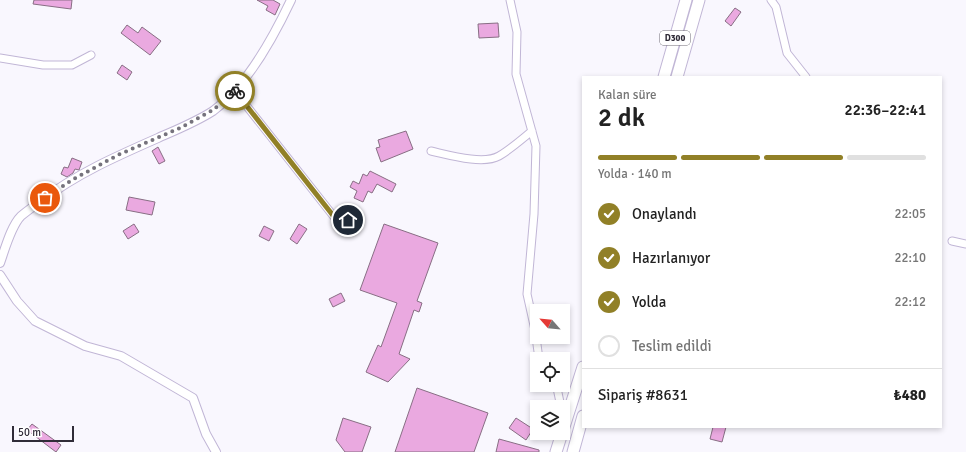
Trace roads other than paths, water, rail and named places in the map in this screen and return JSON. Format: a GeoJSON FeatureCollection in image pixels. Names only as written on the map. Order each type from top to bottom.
{"type":"FeatureCollection","features":[{"type":"Feature","properties":{"kind":"highway","name":"D300"},"geometry":{"type":"LineString","coordinates":[[664,76],[686,0]]}},
{"type":"Feature","properties":{"kind":"highway","name":"D300"},"geometry":{"type":"LineString","coordinates":[[677,76],[698,0]]}},
{"type":"Feature","properties":{"kind":"highway"},"geometry":{"type":"LineString","coordinates":[[570,405],[582,370]]}},
{"type":"Feature","properties":{"kind":"highway"},"geometry":{"type":"LineString","coordinates":[[573,452],[582,420]]}},
{"type":"Feature","properties":{"kind":"highway"},"geometry":{"type":"LineString","coordinates":[[556,452],[559,440]]}},
{"type":"Feature","properties":{"kind":"street"},"geometry":{"type":"LineString","coordinates":[[0,263],[7,242],[20,217],[45,198],[72,180],[118,155],[180,128],[213,110],[234,90],[263,54],[291,0]]}},
{"type":"Feature","properties":{"kind":"street"},"geometry":{"type":"LineString","coordinates":[[510,0],[517,32],[516,74],[536,146],[534,214],[527,294],[538,352]]}},
{"type":"Feature","properties":{"kind":"street"},"geometry":{"type":"LineString","coordinates":[[771,0],[776,7],[787,53],[805,76]]}},
{"type":"Feature","properties":{"kind":"street"},"geometry":{"type":"LineString","coordinates":[[0,58],[43,65],[72,66],[91,55]]}},
{"type":"Feature","properties":{"kind":"street"},"geometry":{"type":"LineString","coordinates":[[234,90],[335,218],[348,220]]}},
{"type":"Feature","properties":{"kind":"street"},"geometry":{"type":"LineString","coordinates":[[431,151],[457,157],[482,159],[498,156],[532,131]]}},
{"type":"Feature","properties":{"kind":"street"},"geometry":{"type":"LineString","coordinates":[[952,241],[966,244]]}},
{"type":"Feature","properties":{"kind":"street"},"geometry":{"type":"LineString","coordinates":[[0,275],[17,301],[35,321],[85,346],[121,356],[193,398],[206,434],[216,452]]}}]}
